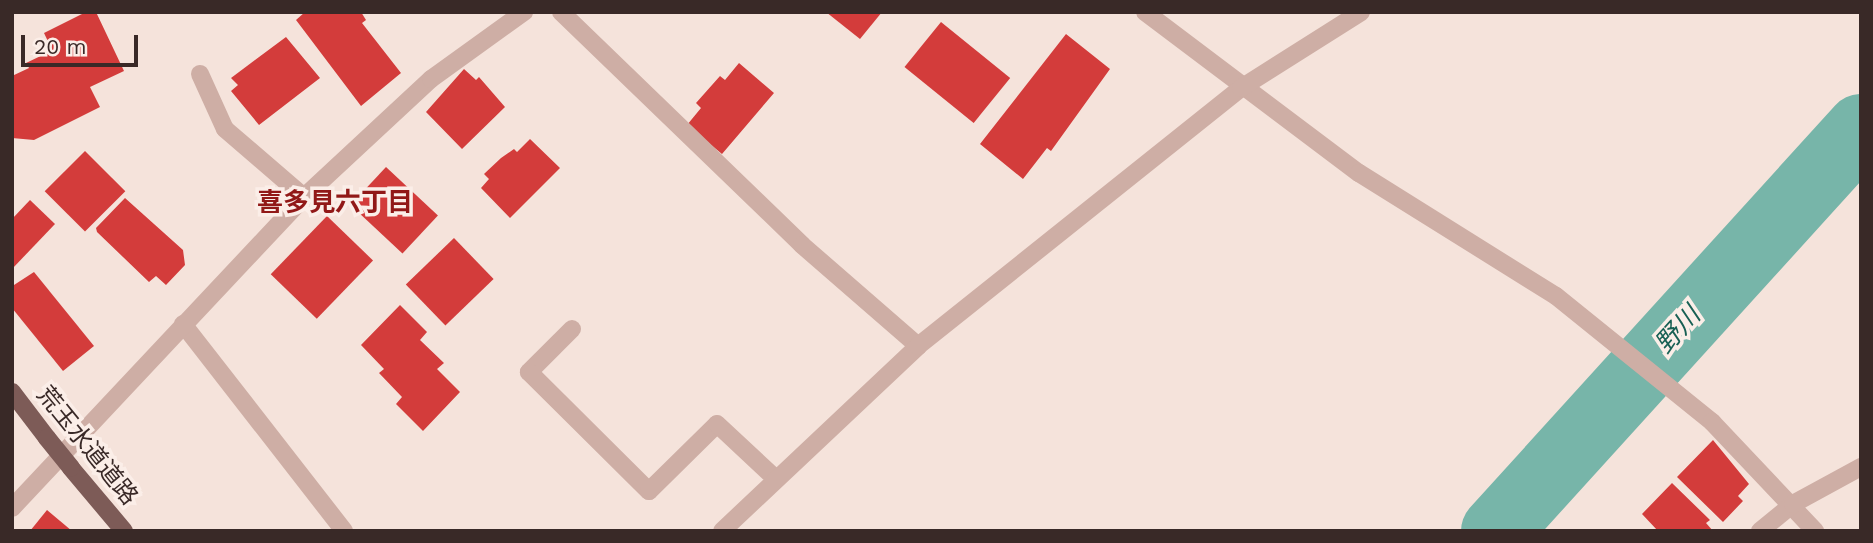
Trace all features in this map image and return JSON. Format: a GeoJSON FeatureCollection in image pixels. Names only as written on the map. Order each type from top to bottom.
{"type":"FeatureCollection","features":[{"type":"Feature","properties":{"kind":"main road","name":"荒玉水道道路"},"geometry":{"type":"LineString","coordinates":[[12,392],[124,531]]}},
{"type":"Feature","properties":{"kind":"street"},"geometry":{"type":"LineString","coordinates":[[12,508],[304,197],[431,79],[524,12]]}},
{"type":"Feature","properties":{"kind":"street"},"geometry":{"type":"LineString","coordinates":[[561,12],[802,245],[918,346]]}},
{"type":"Feature","properties":{"kind":"street"},"geometry":{"type":"LineString","coordinates":[[1145,12],[1241,88],[1359,173],[1556,296],[1690,406],[1793,503],[1815,531]]}},
{"type":"Feature","properties":{"kind":"street"},"geometry":{"type":"LineString","coordinates":[[722,531],[775,478],[918,346],[1241,88],[1361,12]]}},
{"type":"Feature","properties":{"kind":"street"},"geometry":{"type":"LineString","coordinates":[[200,74],[225,129],[304,197]]}},
{"type":"Feature","properties":{"kind":"street"},"geometry":{"type":"LineString","coordinates":[[183,324],[344,531]]}},
{"type":"Feature","properties":{"kind":"street"},"geometry":{"type":"LineString","coordinates":[[572,329],[529,372],[649,491],[717,424],[775,478]]}},
{"type":"Feature","properties":{"kind":"street"},"geometry":{"type":"LineString","coordinates":[[1760,531],[1793,503],[1861,467]]}},
{"type":"Feature","properties":{"kind":"building"},"geometry":{"type":"Polygon","coordinates":[[[86,12],[96,12],[124,71],[90,87],[100,107],[34,140],[12,138],[12,76],[29,68],[26,63],[49,52],[54,54],[44,33],[86,12]]]}},
{"type":"Feature","properties":{"kind":"building"},"geometry":{"type":"Polygon","coordinates":[[[305,12],[361,12],[366,20],[362,23],[401,73],[361,106],[296,20],[305,12]]]}},
{"type":"Feature","properties":{"kind":"building"},"geometry":{"type":"Polygon","coordinates":[[[826,12],[882,12],[860,39],[826,12]]]}},
{"type":"Feature","properties":{"kind":"building"},"geometry":{"type":"Polygon","coordinates":[[[941,22],[1010,78],[974,123],[904,67],[941,22]]]}},
{"type":"Feature","properties":{"kind":"building"},"geometry":{"type":"Polygon","coordinates":[[[1066,34],[1110,69],[1051,151],[1047,148],[1023,179],[980,144],[1066,34]]]}},
{"type":"Feature","properties":{"kind":"building"},"geometry":{"type":"Polygon","coordinates":[[[286,37],[320,78],[259,125],[231,91],[238,85],[231,78],[286,37]]]}},
{"type":"Feature","properties":{"kind":"building"},"geometry":{"type":"Polygon","coordinates":[[[739,63],[774,93],[722,154],[687,125],[701,108],[696,103],[720,76],[725,80],[739,63]]]}},
{"type":"Feature","properties":{"kind":"building"},"geometry":{"type":"Polygon","coordinates":[[[464,69],[476,80],[479,77],[505,107],[462,149],[426,112],[464,69]]]}},
{"type":"Feature","properties":{"kind":"building"},"geometry":{"type":"Polygon","coordinates":[[[530,139],[560,168],[510,218],[481,188],[489,179],[484,174],[514,149],[517,152],[530,139]]]}},
{"type":"Feature","properties":{"kind":"building"},"geometry":{"type":"Polygon","coordinates":[[[85,151],[125,191],[85,232],[45,191],[85,151]]]}},
{"type":"Feature","properties":{"kind":"building"},"geometry":{"type":"Polygon","coordinates":[[[386,167],[438,215],[402,253],[351,205],[386,167]]]}},
{"type":"Feature","properties":{"kind":"building"},"geometry":{"type":"Polygon","coordinates":[[[125,198],[183,250],[185,265],[166,285],[156,276],[149,282],[97,232],[96,228],[125,198]]]}},
{"type":"Feature","properties":{"kind":"building"},"geometry":{"type":"Polygon","coordinates":[[[30,200],[55,224],[12,269],[12,219],[30,200]]]}},
{"type":"Feature","properties":{"kind":"building"},"geometry":{"type":"Polygon","coordinates":[[[327,216],[373,260],[317,319],[271,274],[327,216]]]}},
{"type":"Feature","properties":{"kind":"building"},"geometry":{"type":"Polygon","coordinates":[[[454,238],[494,279],[445,326],[406,285],[454,238]]]}},
{"type":"Feature","properties":{"kind":"building"},"geometry":{"type":"Polygon","coordinates":[[[34,272],[94,346],[63,371],[12,308],[14,285],[34,272]]]}},
{"type":"Feature","properties":{"kind":"building"},"geometry":{"type":"Polygon","coordinates":[[[400,305],[427,332],[420,340],[444,363],[437,369],[460,392],[423,431],[396,404],[402,397],[379,373],[384,369],[361,345],[400,305]]]}},
{"type":"Feature","properties":{"kind":"building"},"geometry":{"type":"Polygon","coordinates":[[[1713,440],[1749,484],[1738,496],[1743,501],[1723,522],[1677,477],[1713,440]]]}},
{"type":"Feature","properties":{"kind":"building"},"geometry":{"type":"Polygon","coordinates":[[[1672,483],[1710,520],[1706,523],[1713,531],[1658,531],[1642,514],[1672,483]]]}},
{"type":"Feature","properties":{"kind":"building"},"geometry":{"type":"Polygon","coordinates":[[[47,510],[72,531],[30,531],[47,510]]]}},
{"type":"Feature","properties":{"kind":"waterway","name":"野川"},"geometry":{"type":"LineString","coordinates":[[1496,531],[1861,129]]}},
{"type":"Feature","properties":{"kind":"district","name":"喜多見六丁目"},"geometry":{"type":"Point","coordinates":[335,203]}}]}
